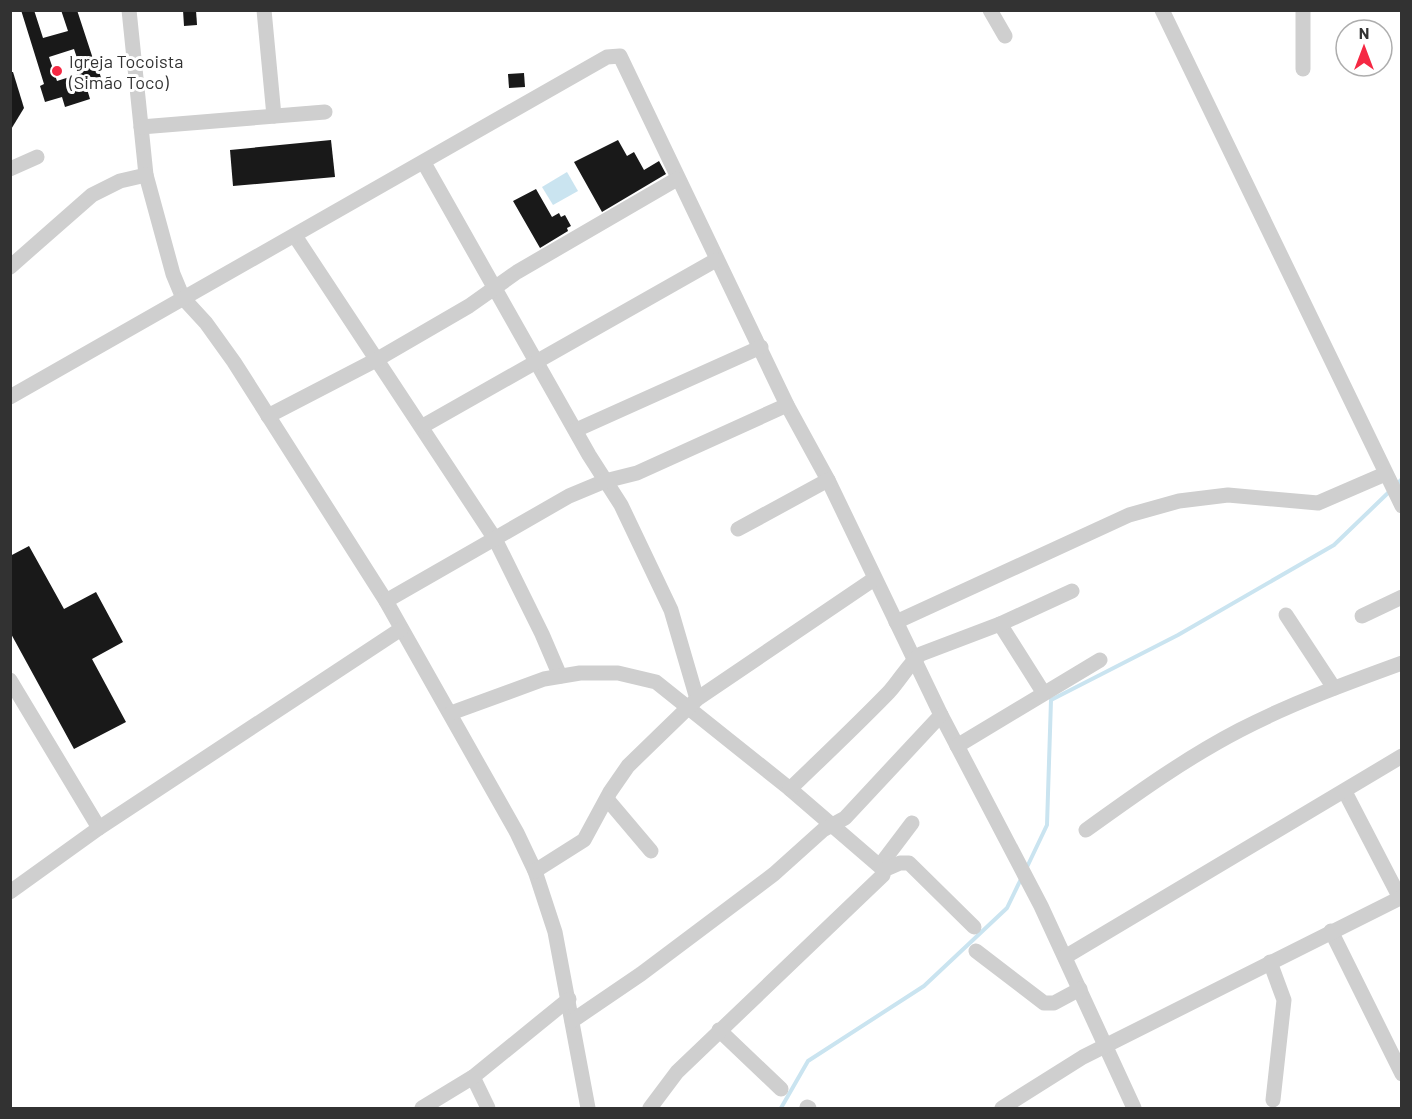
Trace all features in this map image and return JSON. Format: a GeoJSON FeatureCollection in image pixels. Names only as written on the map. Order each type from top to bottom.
{"type":"FeatureCollection","features":[{"type":"Feature","properties":{"kind":"street"},"geometry":{"type":"LineString","coordinates":[[129,10],[146,175],[172,274],[183,298],[234,362],[386,601],[517,833],[535,872],[555,932],[588,1108]]}},
{"type":"Feature","properties":{"kind":"street"},"geometry":{"type":"LineString","coordinates":[[264,10],[274,116]]}},
{"type":"Feature","properties":{"kind":"street"},"geometry":{"type":"LineString","coordinates":[[990,10],[1005,36]]}},
{"type":"Feature","properties":{"kind":"street"},"geometry":{"type":"LineString","coordinates":[[1162,10],[1401,504]]}},
{"type":"Feature","properties":{"kind":"street"},"geometry":{"type":"LineString","coordinates":[[1303,10],[1303,69]]}},
{"type":"Feature","properties":{"kind":"street"},"geometry":{"type":"LineString","coordinates":[[10,397],[607,57],[614,55],[625,61],[716,260],[761,347],[787,405],[828,480],[940,715],[1041,906],[1107,1045],[1134,1108]]}},
{"type":"Feature","properties":{"kind":"street"},"geometry":{"type":"LineString","coordinates":[[141,127],[325,112]]}},
{"type":"Feature","properties":{"kind":"street"},"geometry":{"type":"LineString","coordinates":[[10,169],[37,157]]}},
{"type":"Feature","properties":{"kind":"street"},"geometry":{"type":"LineString","coordinates":[[424,163],[605,481],[621,505],[665,596],[692,703]]}},
{"type":"Feature","properties":{"kind":"street"},"geometry":{"type":"LineString","coordinates":[[10,267],[92,195],[120,181],[146,175]]}},
{"type":"Feature","properties":{"kind":"street"},"geometry":{"type":"LineString","coordinates":[[268,416],[376,360],[677,179]]}},
{"type":"Feature","properties":{"kind":"street"},"geometry":{"type":"LineString","coordinates":[[296,236],[376,360],[423,426],[495,539],[560,676]]}},
{"type":"Feature","properties":{"kind":"street"},"geometry":{"type":"LineString","coordinates":[[423,426],[716,260]]}},
{"type":"Feature","properties":{"kind":"street"},"geometry":{"type":"LineString","coordinates":[[576,430],[761,347]]}},
{"type":"Feature","properties":{"kind":"street"},"geometry":{"type":"LineString","coordinates":[[386,601],[569,496],[605,481],[637,473],[787,405]]}},
{"type":"Feature","properties":{"kind":"street"},"geometry":{"type":"LineString","coordinates":[[896,622],[1129,515],[1179,501],[1228,495],[1318,503],[1387,477]]}},
{"type":"Feature","properties":{"kind":"street"},"geometry":{"type":"LineString","coordinates":[[738,529],[828,480]]}},
{"type":"Feature","properties":{"kind":"street"},"geometry":{"type":"LineString","coordinates":[[535,872],[584,840],[607,799],[637,756],[692,703],[874,579]]}},
{"type":"Feature","properties":{"kind":"street"},"geometry":{"type":"LineString","coordinates":[[790,789],[906,674],[914,659],[928,650],[1000,624],[1072,591]]}},
{"type":"Feature","properties":{"kind":"street"},"geometry":{"type":"LineString","coordinates":[[1362,616],[1401,597]]}},
{"type":"Feature","properties":{"kind":"street"},"geometry":{"type":"LineString","coordinates":[[1286,615],[1334,688]]}},
{"type":"Feature","properties":{"kind":"street"},"geometry":{"type":"LineString","coordinates":[[1000,624],[1043,692]]}},
{"type":"Feature","properties":{"kind":"street"},"geometry":{"type":"LineString","coordinates":[[10,892],[99,828],[401,629]]}},
{"type":"Feature","properties":{"kind":"street"},"geometry":{"type":"LineString","coordinates":[[957,746],[1043,692],[1100,660]]}},
{"type":"Feature","properties":{"kind":"street"},"geometry":{"type":"LineString","coordinates":[[1086,830],[1150,784],[1239,730],[1334,688],[1401,663]]}},
{"type":"Feature","properties":{"kind":"street"},"geometry":{"type":"LineString","coordinates":[[451,713],[491,697],[560,676],[598,672],[640,677],[665,687],[692,703],[831,825],[883,867]]}},
{"type":"Feature","properties":{"kind":"street"},"geometry":{"type":"LineString","coordinates":[[10,680],[99,828]]}},
{"type":"Feature","properties":{"kind":"street"},"geometry":{"type":"LineString","coordinates":[[572,1021],[650,968],[774,874],[831,825],[844,818],[940,715]]}},
{"type":"Feature","properties":{"kind":"street"},"geometry":{"type":"LineString","coordinates":[[1065,957],[1345,792],[1401,756]]}},
{"type":"Feature","properties":{"kind":"street"},"geometry":{"type":"LineString","coordinates":[[1002,1108],[1072,1063],[1401,897],[1345,792]]}},
{"type":"Feature","properties":{"kind":"street"},"geometry":{"type":"LineString","coordinates":[[607,799],[651,851]]}},
{"type":"Feature","properties":{"kind":"street"},"geometry":{"type":"LineString","coordinates":[[650,1108],[677,1072],[719,1030],[883,875],[883,867],[912,823]]}},
{"type":"Feature","properties":{"kind":"street"},"geometry":{"type":"LineString","coordinates":[[883,867],[909,863],[974,927]]}},
{"type":"Feature","properties":{"kind":"street"},"geometry":{"type":"LineString","coordinates":[[1331,931],[1401,1074]]}},
{"type":"Feature","properties":{"kind":"street"},"geometry":{"type":"LineString","coordinates":[[976,951],[1044,1003],[1054,1003],[1080,988]]}},
{"type":"Feature","properties":{"kind":"street"},"geometry":{"type":"LineString","coordinates":[[1270,962],[1284,1000],[1273,1100]]}},
{"type":"Feature","properties":{"kind":"street"},"geometry":{"type":"LineString","coordinates":[[422,1108],[473,1077],[569,999]]}},
{"type":"Feature","properties":{"kind":"street"},"geometry":{"type":"LineString","coordinates":[[719,1030],[781,1089]]}},
{"type":"Feature","properties":{"kind":"street"},"geometry":{"type":"LineString","coordinates":[[473,1077],[488,1108]]}},
{"type":"Feature","properties":{"kind":"water"},"geometry":{"type":"Polygon","coordinates":[[[567,172],[578,191],[553,205],[542,187],[567,172]]]}},
{"type":"Feature","properties":{"kind":"building"},"geometry":{"type":"Polygon","coordinates":[[[21,10],[34,10],[43,38],[68,31],[61,10],[77,10],[103,84],[87,89],[90,99],[65,107],[62,97],[45,102],[40,86],[44,84],[21,10]],[[74,49],[49,57],[57,81],[82,73],[74,49]]]}},
{"type":"Feature","properties":{"kind":"building"},"geometry":{"type":"Polygon","coordinates":[[[183,10],[196,10],[197,25],[184,26],[183,10]]]}},
{"type":"Feature","properties":{"kind":"building"},"geometry":{"type":"Polygon","coordinates":[[[10,72],[13,72],[24,108],[10,131],[10,72]]]}},
{"type":"Feature","properties":{"kind":"building"},"geometry":{"type":"Polygon","coordinates":[[[524,73],[525,87],[509,88],[508,74],[524,73]]]}},
{"type":"Feature","properties":{"kind":"building"},"geometry":{"type":"Polygon","coordinates":[[[331,140],[335,177],[233,186],[230,150],[331,140]]]}},
{"type":"Feature","properties":{"kind":"building"},"geometry":{"type":"Polygon","coordinates":[[[618,140],[627,156],[634,152],[644,170],[659,161],[666,174],[602,212],[574,162],[618,140]]]}},
{"type":"Feature","properties":{"kind":"building"},"geometry":{"type":"Polygon","coordinates":[[[536,189],[552,217],[559,213],[561,217],[565,215],[571,226],[567,228],[568,231],[540,248],[513,201],[536,189]]]}},
{"type":"Feature","properties":{"kind":"building"},"geometry":{"type":"Polygon","coordinates":[[[29,546],[64,609],[96,592],[123,642],[92,659],[126,722],[74,749],[10,632],[10,556],[29,546]]]}},
{"type":"Feature","properties":{"kind":"waterway"},"geometry":{"type":"LineString","coordinates":[[1395,486],[1402,479]]}},
{"type":"Feature","properties":{"kind":"waterway"},"geometry":{"type":"LineString","coordinates":[[1027,867],[1047,825],[1051,700],[1178,635],[1334,545],[1390,491]]}},
{"type":"Feature","properties":{"kind":"waterway"},"geometry":{"type":"LineString","coordinates":[[781,1108],[808,1061],[924,986],[1007,908],[1021,879]]}},
{"type":"Feature","properties":{"kind":"place","name":"Igreja Tocoista (Simão Toco)"},"geometry":{"type":"Point","coordinates":[57,71]}}]}
